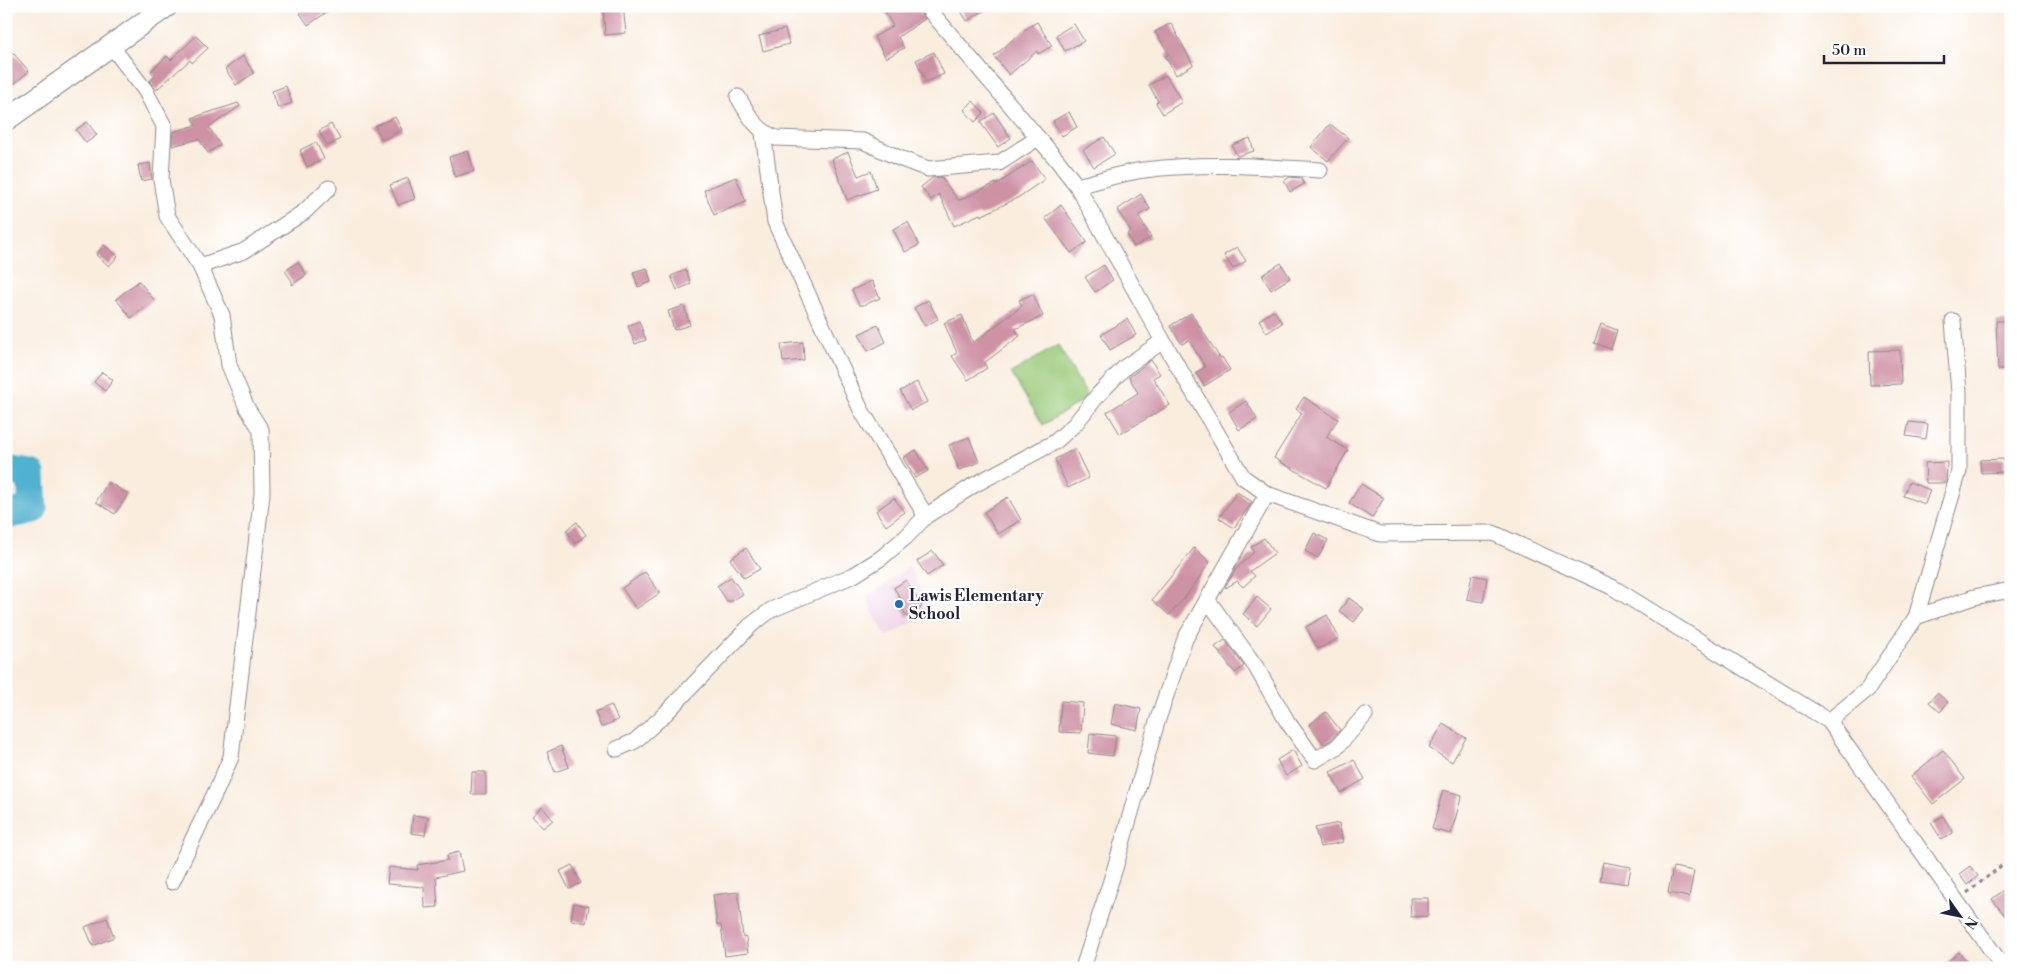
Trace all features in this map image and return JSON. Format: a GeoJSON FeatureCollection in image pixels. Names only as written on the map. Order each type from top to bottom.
{"type":"FeatureCollection","features":[{"type":"Feature","properties":{"kind":"main road"},"geometry":{"type":"LineString","coordinates":[[6,120],[112,47],[166,6]]}},
{"type":"Feature","properties":{"kind":"street"},"geometry":{"type":"LineString","coordinates":[[926,6],[1077,186],[1163,341],[1243,477],[1267,494],[1380,534],[1493,533],[1612,586],[1829,721],[2004,968]]}},
{"type":"Feature","properties":{"kind":"street"},"geometry":{"type":"LineString","coordinates":[[112,47],[145,90],[164,126],[161,179],[167,216],[200,266],[222,315],[229,365],[247,408],[261,430],[262,494],[230,757],[217,789],[172,882]]}},
{"type":"Feature","properties":{"kind":"street"},"geometry":{"type":"LineString","coordinates":[[738,97],[753,123],[763,133],[776,138],[863,141],[899,158],[928,168],[999,163],[1038,138]]}},
{"type":"Feature","properties":{"kind":"street"},"geometry":{"type":"LineString","coordinates":[[763,133],[775,222],[861,410],[926,516]]}},
{"type":"Feature","properties":{"kind":"street"},"geometry":{"type":"LineString","coordinates":[[1077,186],[1143,170],[1169,168],[1247,165],[1320,170]]}},
{"type":"Feature","properties":{"kind":"street"},"geometry":{"type":"LineString","coordinates":[[200,266],[244,251],[304,212],[329,188]]}},
{"type":"Feature","properties":{"kind":"street"},"geometry":{"type":"LineString","coordinates":[[1829,721],[1868,689],[1916,617],[1959,471],[1959,392],[1953,321]]}},
{"type":"Feature","properties":{"kind":"street"},"geometry":{"type":"LineString","coordinates":[[617,749],[635,741],[751,625],[771,610],[854,575],[881,558],[906,537],[926,516],[974,485],[1055,442],[1075,424],[1098,395],[1125,367],[1163,341]]}},
{"type":"Feature","properties":{"kind":"street"},"geometry":{"type":"LineString","coordinates":[[1083,968],[1115,868],[1157,722],[1185,639],[1267,494]]}},
{"type":"Feature","properties":{"kind":"street"},"geometry":{"type":"LineString","coordinates":[[1916,617],[1974,597],[2011,590]]}},
{"type":"Feature","properties":{"kind":"street"},"geometry":{"type":"LineString","coordinates":[[1207,599],[1256,667],[1287,721],[1315,760],[1337,747],[1365,715]]}},
{"type":"Feature","properties":{"kind":"path"},"geometry":{"type":"LineString","coordinates":[[1956,901],[2011,858]]}},
{"type":"Feature","properties":{"kind":"shaded area","name":"Lawis Elementary School"},"geometry":{"type":"Polygon","coordinates":[[[909,567],[932,611],[886,637],[866,598],[909,567]]]}},
{"type":"Feature","properties":{"kind":"green space"},"geometry":{"type":"Polygon","coordinates":[[[1058,345],[1088,397],[1043,425],[1011,373],[1058,345]]]}},
{"type":"Feature","properties":{"kind":"building"},"geometry":{"type":"Polygon","coordinates":[[[309,6],[336,6],[308,25],[300,13],[309,6]]]}},
{"type":"Feature","properties":{"kind":"building"},"geometry":{"type":"Polygon","coordinates":[[[623,6],[626,33],[605,35],[603,9],[623,6]]]}},
{"type":"Feature","properties":{"kind":"building"},"geometry":{"type":"Polygon","coordinates":[[[882,6],[915,6],[925,19],[898,37],[904,48],[886,58],[874,37],[893,26],[882,6]]]}},
{"type":"Feature","properties":{"kind":"building"},"geometry":{"type":"Polygon","coordinates":[[[958,6],[992,6],[967,21],[958,6]]]}},
{"type":"Feature","properties":{"kind":"building"},"geometry":{"type":"Polygon","coordinates":[[[1037,22],[1052,46],[1038,54],[1037,51],[1009,75],[994,56],[1024,30],[1037,22]]]}},
{"type":"Feature","properties":{"kind":"building"},"geometry":{"type":"Polygon","coordinates":[[[1171,23],[1193,65],[1176,75],[1165,56],[1169,54],[1155,32],[1171,23]]]}},
{"type":"Feature","properties":{"kind":"building"},"geometry":{"type":"Polygon","coordinates":[[[1074,24],[1084,41],[1065,51],[1056,35],[1074,24]]]}},
{"type":"Feature","properties":{"kind":"building"},"geometry":{"type":"Polygon","coordinates":[[[785,29],[789,44],[763,51],[759,36],[785,29]]]}},
{"type":"Feature","properties":{"kind":"building"},"geometry":{"type":"Polygon","coordinates":[[[196,36],[208,48],[192,63],[190,60],[156,90],[150,81],[155,76],[151,71],[167,56],[171,60],[196,36]]]}},
{"type":"Feature","properties":{"kind":"building"},"geometry":{"type":"Polygon","coordinates":[[[6,45],[29,71],[14,84],[6,75],[6,45]]]}},
{"type":"Feature","properties":{"kind":"building"},"geometry":{"type":"Polygon","coordinates":[[[934,52],[944,74],[926,82],[916,60],[934,52]]]}},
{"type":"Feature","properties":{"kind":"building"},"geometry":{"type":"Polygon","coordinates":[[[243,56],[254,73],[236,85],[225,69],[243,56]]]}},
{"type":"Feature","properties":{"kind":"building"},"geometry":{"type":"Polygon","coordinates":[[[1166,75],[1182,102],[1163,114],[1156,103],[1158,101],[1149,85],[1166,75]]]}},
{"type":"Feature","properties":{"kind":"building"},"geometry":{"type":"Polygon","coordinates":[[[286,86],[292,103],[278,108],[272,91],[286,86]]]}},
{"type":"Feature","properties":{"kind":"building"},"geometry":{"type":"Polygon","coordinates":[[[973,101],[984,113],[975,122],[964,110],[973,101]]]}},
{"type":"Feature","properties":{"kind":"building"},"geometry":{"type":"Polygon","coordinates":[[[238,103],[240,106],[209,127],[220,145],[208,153],[199,139],[172,146],[173,132],[196,125],[192,118],[238,103]]]}},
{"type":"Feature","properties":{"kind":"building"},"geometry":{"type":"Polygon","coordinates":[[[1069,112],[1077,127],[1062,136],[1053,121],[1069,112]]]}},
{"type":"Feature","properties":{"kind":"building"},"geometry":{"type":"Polygon","coordinates":[[[994,113],[1011,138],[998,147],[980,122],[994,113]]]}},
{"type":"Feature","properties":{"kind":"building"},"geometry":{"type":"Polygon","coordinates":[[[395,117],[402,130],[382,140],[375,126],[395,117]]]}},
{"type":"Feature","properties":{"kind":"building"},"geometry":{"type":"Polygon","coordinates":[[[87,122],[97,135],[86,143],[76,130],[87,122]]]}},
{"type":"Feature","properties":{"kind":"building"},"geometry":{"type":"Polygon","coordinates":[[[331,124],[340,139],[328,146],[319,131],[331,124]]]}},
{"type":"Feature","properties":{"kind":"building"},"geometry":{"type":"Polygon","coordinates":[[[1330,124],[1348,138],[1328,161],[1311,147],[1330,124]]]}},
{"type":"Feature","properties":{"kind":"building"},"geometry":{"type":"Polygon","coordinates":[[[1104,137],[1115,154],[1094,167],[1083,150],[1104,137]]]}},
{"type":"Feature","properties":{"kind":"building"},"geometry":{"type":"Polygon","coordinates":[[[1250,138],[1254,151],[1237,156],[1232,145],[1250,138]]]}},
{"type":"Feature","properties":{"kind":"building"},"geometry":{"type":"Polygon","coordinates":[[[316,142],[324,159],[307,167],[300,150],[316,142]]]}},
{"type":"Feature","properties":{"kind":"building"},"geometry":{"type":"Polygon","coordinates":[[[468,151],[474,171],[455,177],[449,157],[468,151]]]}},
{"type":"Feature","properties":{"kind":"building"},"geometry":{"type":"Polygon","coordinates":[[[848,152],[858,176],[871,171],[877,189],[847,200],[832,159],[848,152]]]}},
{"type":"Feature","properties":{"kind":"building"},"geometry":{"type":"Polygon","coordinates":[[[1032,161],[1045,179],[1019,197],[981,216],[980,214],[954,226],[939,194],[931,200],[921,187],[932,178],[941,177],[958,200],[960,200],[996,183],[996,185],[1032,161]]]}},
{"type":"Feature","properties":{"kind":"building"},"geometry":{"type":"Polygon","coordinates":[[[150,163],[152,179],[141,181],[138,165],[150,163]]]}},
{"type":"Feature","properties":{"kind":"building"},"geometry":{"type":"Polygon","coordinates":[[[736,177],[746,202],[714,215],[704,190],[736,177]]]}},
{"type":"Feature","properties":{"kind":"building"},"geometry":{"type":"Polygon","coordinates":[[[1290,177],[1301,178],[1304,184],[1290,192],[1284,181],[1290,177]]]}},
{"type":"Feature","properties":{"kind":"building"},"geometry":{"type":"Polygon","coordinates":[[[408,178],[415,199],[398,205],[390,185],[408,178]]]}},
{"type":"Feature","properties":{"kind":"building"},"geometry":{"type":"Polygon","coordinates":[[[1141,194],[1150,209],[1138,216],[1151,237],[1134,247],[1127,234],[1131,231],[1117,210],[1141,194]]]}},
{"type":"Feature","properties":{"kind":"building"},"geometry":{"type":"Polygon","coordinates":[[[1061,205],[1087,242],[1071,253],[1045,218],[1061,205]]]}},
{"type":"Feature","properties":{"kind":"building"},"geometry":{"type":"Polygon","coordinates":[[[908,222],[919,245],[905,252],[893,229],[908,222]]]}},
{"type":"Feature","properties":{"kind":"building"},"geometry":{"type":"Polygon","coordinates":[[[104,245],[118,256],[109,266],[96,255],[104,245]]]}},
{"type":"Feature","properties":{"kind":"building"},"geometry":{"type":"Polygon","coordinates":[[[1237,247],[1246,261],[1233,269],[1224,255],[1237,247]]]}},
{"type":"Feature","properties":{"kind":"building"},"geometry":{"type":"Polygon","coordinates":[[[298,262],[306,275],[292,285],[292,281],[285,271],[298,262]]]}},
{"type":"Feature","properties":{"kind":"building"},"geometry":{"type":"Polygon","coordinates":[[[1281,263],[1290,278],[1271,290],[1262,275],[1281,263]]]}},
{"type":"Feature","properties":{"kind":"building"},"geometry":{"type":"Polygon","coordinates":[[[1104,265],[1113,280],[1095,292],[1085,277],[1104,265]]]}},
{"type":"Feature","properties":{"kind":"building"},"geometry":{"type":"Polygon","coordinates":[[[647,268],[651,282],[638,287],[633,272],[647,268]]]}},
{"type":"Feature","properties":{"kind":"building"},"geometry":{"type":"Polygon","coordinates":[[[686,270],[691,284],[677,290],[671,276],[686,270]]]}},
{"type":"Feature","properties":{"kind":"building"},"geometry":{"type":"Polygon","coordinates":[[[139,281],[154,300],[131,318],[116,299],[139,281]]]}},
{"type":"Feature","properties":{"kind":"building"},"geometry":{"type":"Polygon","coordinates":[[[872,281],[880,298],[864,305],[859,305],[852,290],[872,281]]]}},
{"type":"Feature","properties":{"kind":"building"},"geometry":{"type":"Polygon","coordinates":[[[1033,294],[1043,316],[1015,329],[1020,336],[984,363],[987,368],[968,380],[952,356],[957,353],[944,323],[962,315],[973,343],[1022,306],[1019,300],[1033,294]]]}},
{"type":"Feature","properties":{"kind":"building"},"geometry":{"type":"Polygon","coordinates":[[[928,300],[938,319],[925,326],[914,308],[928,300]]]}},
{"type":"Feature","properties":{"kind":"building"},"geometry":{"type":"Polygon","coordinates":[[[684,306],[690,325],[674,330],[668,311],[684,306]]]}},
{"type":"Feature","properties":{"kind":"building"},"geometry":{"type":"Polygon","coordinates":[[[1274,310],[1282,323],[1267,333],[1259,320],[1274,310]]]}},
{"type":"Feature","properties":{"kind":"building"},"geometry":{"type":"Polygon","coordinates":[[[1191,313],[1230,370],[1204,386],[1196,373],[1205,367],[1189,340],[1182,344],[1170,326],[1191,313]]]}},
{"type":"Feature","properties":{"kind":"building"},"geometry":{"type":"Polygon","coordinates":[[[1127,319],[1136,335],[1110,350],[1101,335],[1127,319]]]}},
{"type":"Feature","properties":{"kind":"building"},"geometry":{"type":"Polygon","coordinates":[[[639,321],[646,340],[635,344],[628,326],[639,321]]]}},
{"type":"Feature","properties":{"kind":"building"},"geometry":{"type":"Polygon","coordinates":[[[1996,321],[2011,321],[2011,370],[1998,370],[1996,321]]]}},
{"type":"Feature","properties":{"kind":"building"},"geometry":{"type":"Polygon","coordinates":[[[1601,324],[1617,330],[1611,349],[1594,343],[1601,324]]]}},
{"type":"Feature","properties":{"kind":"building"},"geometry":{"type":"Polygon","coordinates":[[[878,325],[886,342],[868,351],[859,334],[878,325]]]}},
{"type":"Feature","properties":{"kind":"building"},"geometry":{"type":"Polygon","coordinates":[[[803,342],[804,360],[783,362],[781,344],[803,342]]]}},
{"type":"Feature","properties":{"kind":"building"},"geometry":{"type":"Polygon","coordinates":[[[1900,350],[1901,384],[1870,385],[1869,351],[1900,350]]]}},
{"type":"Feature","properties":{"kind":"building"},"geometry":{"type":"Polygon","coordinates":[[[1151,360],[1160,374],[1153,378],[1170,405],[1120,434],[1107,412],[1138,393],[1129,377],[1151,360]]]}},
{"type":"Feature","properties":{"kind":"building"},"geometry":{"type":"Polygon","coordinates":[[[102,372],[113,380],[105,391],[94,382],[102,372]]]}},
{"type":"Feature","properties":{"kind":"building"},"geometry":{"type":"Polygon","coordinates":[[[917,382],[927,402],[911,410],[900,391],[917,382]]]}},
{"type":"Feature","properties":{"kind":"building"},"geometry":{"type":"Polygon","coordinates":[[[1304,397],[1338,419],[1326,437],[1348,450],[1326,488],[1274,458],[1302,413],[1296,409],[1304,397]]]}},
{"type":"Feature","properties":{"kind":"building"},"geometry":{"type":"Polygon","coordinates":[[[1246,401],[1257,419],[1239,430],[1229,412],[1246,401]]]}},
{"type":"Feature","properties":{"kind":"building"},"geometry":{"type":"Polygon","coordinates":[[[1909,422],[1928,424],[1926,439],[1906,436],[1909,422]]]}},
{"type":"Feature","properties":{"kind":"building"},"geometry":{"type":"Polygon","coordinates":[[[969,437],[979,462],[959,470],[949,445],[969,437]]]}},
{"type":"Feature","properties":{"kind":"building"},"geometry":{"type":"Polygon","coordinates":[[[1075,449],[1089,478],[1068,488],[1055,459],[1075,449]]]}},
{"type":"Feature","properties":{"kind":"building"},"geometry":{"type":"Polygon","coordinates":[[[916,450],[928,471],[915,478],[903,458],[916,450]]]}},
{"type":"Feature","properties":{"kind":"building"},"geometry":{"type":"Polygon","coordinates":[[[2004,459],[2005,472],[1981,473],[1980,460],[2004,459]]]}},
{"type":"Feature","properties":{"kind":"building"},"geometry":{"type":"Polygon","coordinates":[[[1947,462],[1946,483],[1926,483],[1925,463],[1947,462]]]}},
{"type":"Feature","properties":{"kind":"building"},"geometry":{"type":"Polygon","coordinates":[[[108,482],[128,494],[115,514],[96,502],[108,482]]]}},
{"type":"Feature","properties":{"kind":"building"},"geometry":{"type":"Polygon","coordinates":[[[1909,482],[1930,490],[1925,504],[1903,496],[1909,482]]]}},
{"type":"Feature","properties":{"kind":"building"},"geometry":{"type":"Polygon","coordinates":[[[1361,484],[1384,498],[1372,518],[1349,503],[1361,484]]]}},
{"type":"Feature","properties":{"kind":"building"},"geometry":{"type":"Polygon","coordinates":[[[1237,492],[1252,502],[1234,528],[1219,518],[1237,492]]]}},
{"type":"Feature","properties":{"kind":"building"},"geometry":{"type":"Polygon","coordinates":[[[1008,497],[1021,520],[998,534],[984,512],[1008,497]]]}},
{"type":"Feature","properties":{"kind":"building"},"geometry":{"type":"Polygon","coordinates":[[[894,498],[905,512],[886,526],[876,511],[894,498]]]}},
{"type":"Feature","properties":{"kind":"building"},"geometry":{"type":"Polygon","coordinates":[[[577,522],[586,535],[575,543],[566,530],[577,522]]]}},
{"type":"Feature","properties":{"kind":"building"},"geometry":{"type":"Polygon","coordinates":[[[1314,533],[1328,540],[1318,558],[1305,551],[1314,533]]]}},
{"type":"Feature","properties":{"kind":"building"},"geometry":{"type":"Polygon","coordinates":[[[1264,538],[1275,553],[1250,571],[1255,576],[1243,587],[1237,581],[1226,588],[1236,569],[1254,552],[1251,547],[1264,538]]]}},
{"type":"Feature","properties":{"kind":"building"},"geometry":{"type":"Polygon","coordinates":[[[746,548],[760,569],[744,578],[730,559],[746,548]]]}},
{"type":"Feature","properties":{"kind":"building"},"geometry":{"type":"Polygon","coordinates":[[[1194,548],[1210,562],[1187,595],[1169,615],[1152,600],[1194,548]]]}},
{"type":"Feature","properties":{"kind":"building"},"geometry":{"type":"Polygon","coordinates":[[[933,551],[943,565],[927,576],[917,561],[933,551]]]}},
{"type":"Feature","properties":{"kind":"building"},"geometry":{"type":"Polygon","coordinates":[[[645,572],[660,593],[636,609],[622,588],[645,572]]]}},
{"type":"Feature","properties":{"kind":"building"},"geometry":{"type":"Polygon","coordinates":[[[1472,575],[1487,578],[1483,602],[1467,599],[1472,575]]]}},
{"type":"Feature","properties":{"kind":"building"},"geometry":{"type":"Polygon","coordinates":[[[731,577],[743,594],[732,601],[727,601],[717,586],[731,577]]]}},
{"type":"Feature","properties":{"kind":"building"},"geometry":{"type":"Polygon","coordinates":[[[906,580],[922,607],[907,617],[901,606],[904,604],[894,588],[906,580]]]}},
{"type":"Feature","properties":{"kind":"building"},"geometry":{"type":"Polygon","coordinates":[[[1257,597],[1271,609],[1257,626],[1243,614],[1257,597]]]}},
{"type":"Feature","properties":{"kind":"building"},"geometry":{"type":"Polygon","coordinates":[[[1349,598],[1364,609],[1354,622],[1339,611],[1349,598]]]}},
{"type":"Feature","properties":{"kind":"building"},"geometry":{"type":"Polygon","coordinates":[[[1327,615],[1339,638],[1318,649],[1306,627],[1327,615]]]}},
{"type":"Feature","properties":{"kind":"building"},"geometry":{"type":"Polygon","coordinates":[[[1225,640],[1244,666],[1235,673],[1215,647],[1225,640]]]}},
{"type":"Feature","properties":{"kind":"building"},"geometry":{"type":"Polygon","coordinates":[[[1937,693],[1948,702],[1940,712],[1929,702],[1937,693]]]}},
{"type":"Feature","properties":{"kind":"building"},"geometry":{"type":"Polygon","coordinates":[[[1061,701],[1083,703],[1081,733],[1059,732],[1061,701]]]}},
{"type":"Feature","properties":{"kind":"building"},"geometry":{"type":"Polygon","coordinates":[[[1115,703],[1141,709],[1137,730],[1111,724],[1115,703]]]}},
{"type":"Feature","properties":{"kind":"building"},"geometry":{"type":"Polygon","coordinates":[[[611,705],[618,720],[601,727],[595,712],[611,705]]]}},
{"type":"Feature","properties":{"kind":"building"},"geometry":{"type":"Polygon","coordinates":[[[1326,712],[1340,730],[1331,740],[1324,744],[1309,725],[1326,712]]]}},
{"type":"Feature","properties":{"kind":"building"},"geometry":{"type":"Polygon","coordinates":[[[1443,724],[1466,738],[1452,762],[1429,748],[1443,724]]]}},
{"type":"Feature","properties":{"kind":"building"},"geometry":{"type":"Polygon","coordinates":[[[1090,733],[1116,736],[1113,756],[1088,753],[1090,733]]]}},
{"type":"Feature","properties":{"kind":"building"},"geometry":{"type":"Polygon","coordinates":[[[561,746],[569,767],[555,772],[547,752],[561,746]]]}},
{"type":"Feature","properties":{"kind":"building"},"geometry":{"type":"Polygon","coordinates":[[[1293,750],[1302,766],[1286,776],[1277,760],[1293,750]]]}},
{"type":"Feature","properties":{"kind":"building"},"geometry":{"type":"Polygon","coordinates":[[[1943,750],[1965,779],[1933,804],[1911,776],[1943,750]]]}},
{"type":"Feature","properties":{"kind":"building"},"geometry":{"type":"Polygon","coordinates":[[[1354,760],[1365,779],[1341,793],[1330,772],[1354,760]]]}},
{"type":"Feature","properties":{"kind":"building"},"geometry":{"type":"Polygon","coordinates":[[[472,772],[486,772],[486,794],[471,794],[472,772]]]}},
{"type":"Feature","properties":{"kind":"building"},"geometry":{"type":"Polygon","coordinates":[[[1443,790],[1462,795],[1451,834],[1432,829],[1443,790]]]}},
{"type":"Feature","properties":{"kind":"building"},"geometry":{"type":"Polygon","coordinates":[[[542,807],[553,820],[543,828],[532,816],[542,807]]]}},
{"type":"Feature","properties":{"kind":"building"},"geometry":{"type":"Polygon","coordinates":[[[413,815],[428,817],[425,835],[411,833],[413,815]]]}},
{"type":"Feature","properties":{"kind":"building"},"geometry":{"type":"Polygon","coordinates":[[[1943,816],[1953,833],[1942,840],[1931,823],[1943,816]]]}},
{"type":"Feature","properties":{"kind":"building"},"geometry":{"type":"Polygon","coordinates":[[[1339,823],[1343,842],[1320,847],[1315,828],[1339,823]]]}},
{"type":"Feature","properties":{"kind":"building"},"geometry":{"type":"Polygon","coordinates":[[[459,852],[463,871],[436,877],[438,907],[425,908],[424,887],[387,884],[389,867],[418,870],[417,865],[448,860],[447,855],[459,852]]]}},
{"type":"Feature","properties":{"kind":"building"},"geometry":{"type":"Polygon","coordinates":[[[1603,862],[1631,867],[1628,884],[1600,880],[1603,862]]]}},
{"type":"Feature","properties":{"kind":"building"},"geometry":{"type":"Polygon","coordinates":[[[572,865],[581,883],[569,889],[560,871],[572,865]]]}},
{"type":"Feature","properties":{"kind":"building"},"geometry":{"type":"Polygon","coordinates":[[[1970,866],[1978,876],[1967,885],[1959,874],[1970,866]]]}},
{"type":"Feature","properties":{"kind":"building"},"geometry":{"type":"Polygon","coordinates":[[[1673,867],[1694,871],[1689,897],[1668,893],[1673,867]]]}},
{"type":"Feature","properties":{"kind":"building"},"geometry":{"type":"Polygon","coordinates":[[[2011,884],[2011,923],[1992,899],[2011,884]]]}},
{"type":"Feature","properties":{"kind":"building"},"geometry":{"type":"Polygon","coordinates":[[[738,892],[743,938],[746,937],[748,953],[725,956],[721,925],[717,925],[713,895],[738,892]]]}},
{"type":"Feature","properties":{"kind":"building"},"geometry":{"type":"Polygon","coordinates":[[[1410,898],[1428,898],[1428,916],[1411,917],[1410,898]]]}},
{"type":"Feature","properties":{"kind":"building"},"geometry":{"type":"Polygon","coordinates":[[[574,903],[589,906],[586,923],[571,920],[574,903]]]}},
{"type":"Feature","properties":{"kind":"building"},"geometry":{"type":"Polygon","coordinates":[[[107,918],[114,937],[93,946],[85,927],[107,918]]]}},
{"type":"Feature","properties":{"kind":"building"},"geometry":{"type":"Polygon","coordinates":[[[1959,952],[1973,968],[1940,968],[1959,952]]]}},
{"type":"Feature","properties":{"kind":"waterway"},"geometry":{"type":"LineString","coordinates":[[6,470],[31,474],[33,509],[6,515]]}},
{"type":"Feature","properties":{"kind":"place","name":"Lawis Elementary School"},"geometry":{"type":"Point","coordinates":[899,604]}}]}
